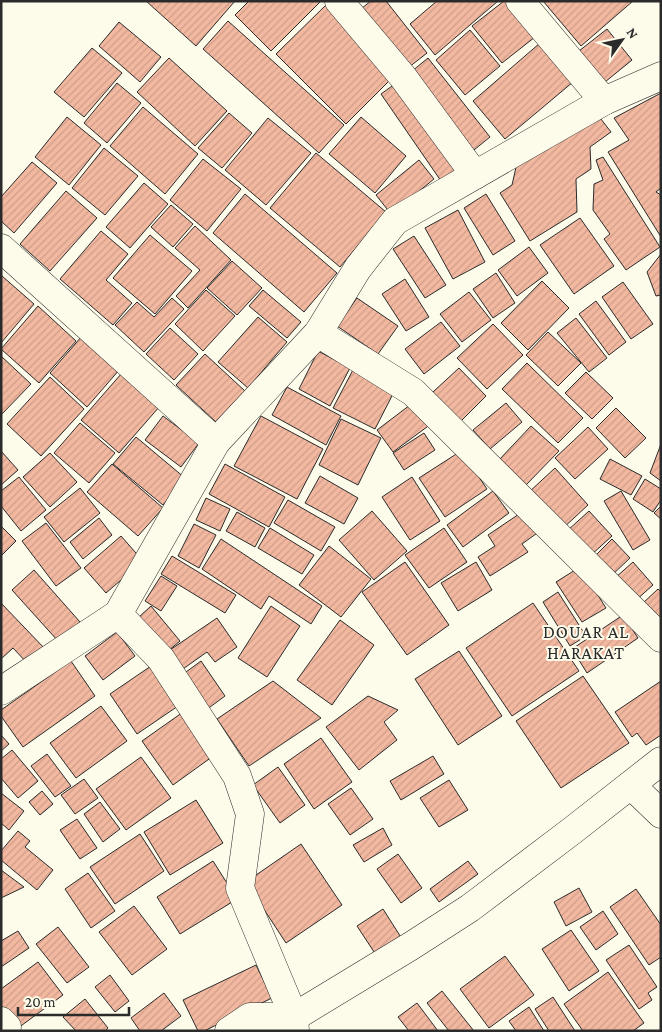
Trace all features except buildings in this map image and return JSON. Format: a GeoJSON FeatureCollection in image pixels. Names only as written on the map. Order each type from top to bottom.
{"type":"FeatureCollection","features":[{"type":"Feature","properties":{"kind":"street"},"geometry":{"type":"LineString","coordinates":[[339,1],[403,77],[475,175]]}},
{"type":"Feature","properties":{"kind":"street"},"geometry":{"type":"LineString","coordinates":[[520,1],[604,101]]}},
{"type":"Feature","properties":{"kind":"street"},"geometry":{"type":"LineString","coordinates":[[1,691],[118,614],[216,442],[318,334],[358,268],[395,221],[604,101],[661,76]]}},
{"type":"Feature","properties":{"kind":"street"},"geometry":{"type":"LineString","coordinates":[[1,248],[216,442]]}},
{"type":"Feature","properties":{"kind":"street"},"geometry":{"type":"LineString","coordinates":[[318,334],[413,392],[661,638]]}},
{"type":"Feature","properties":{"kind":"street"},"geometry":{"type":"LineString","coordinates":[[118,614],[161,659],[237,776],[250,814],[240,888],[300,1026]]}},
{"type":"Feature","properties":{"kind":"street"},"geometry":{"type":"LineString","coordinates":[[229,1031],[250,1017],[300,1026],[470,908],[661,761]]}},
{"type":"Feature","properties":{"kind":"street"},"geometry":{"type":"LineString","coordinates":[[632,785],[661,814]]}},
{"type":"Feature","properties":{"kind":"district","name":"DOUAR AL HARAKAT"},"geometry":{"type":"Point","coordinates":[586,642]}}]}
